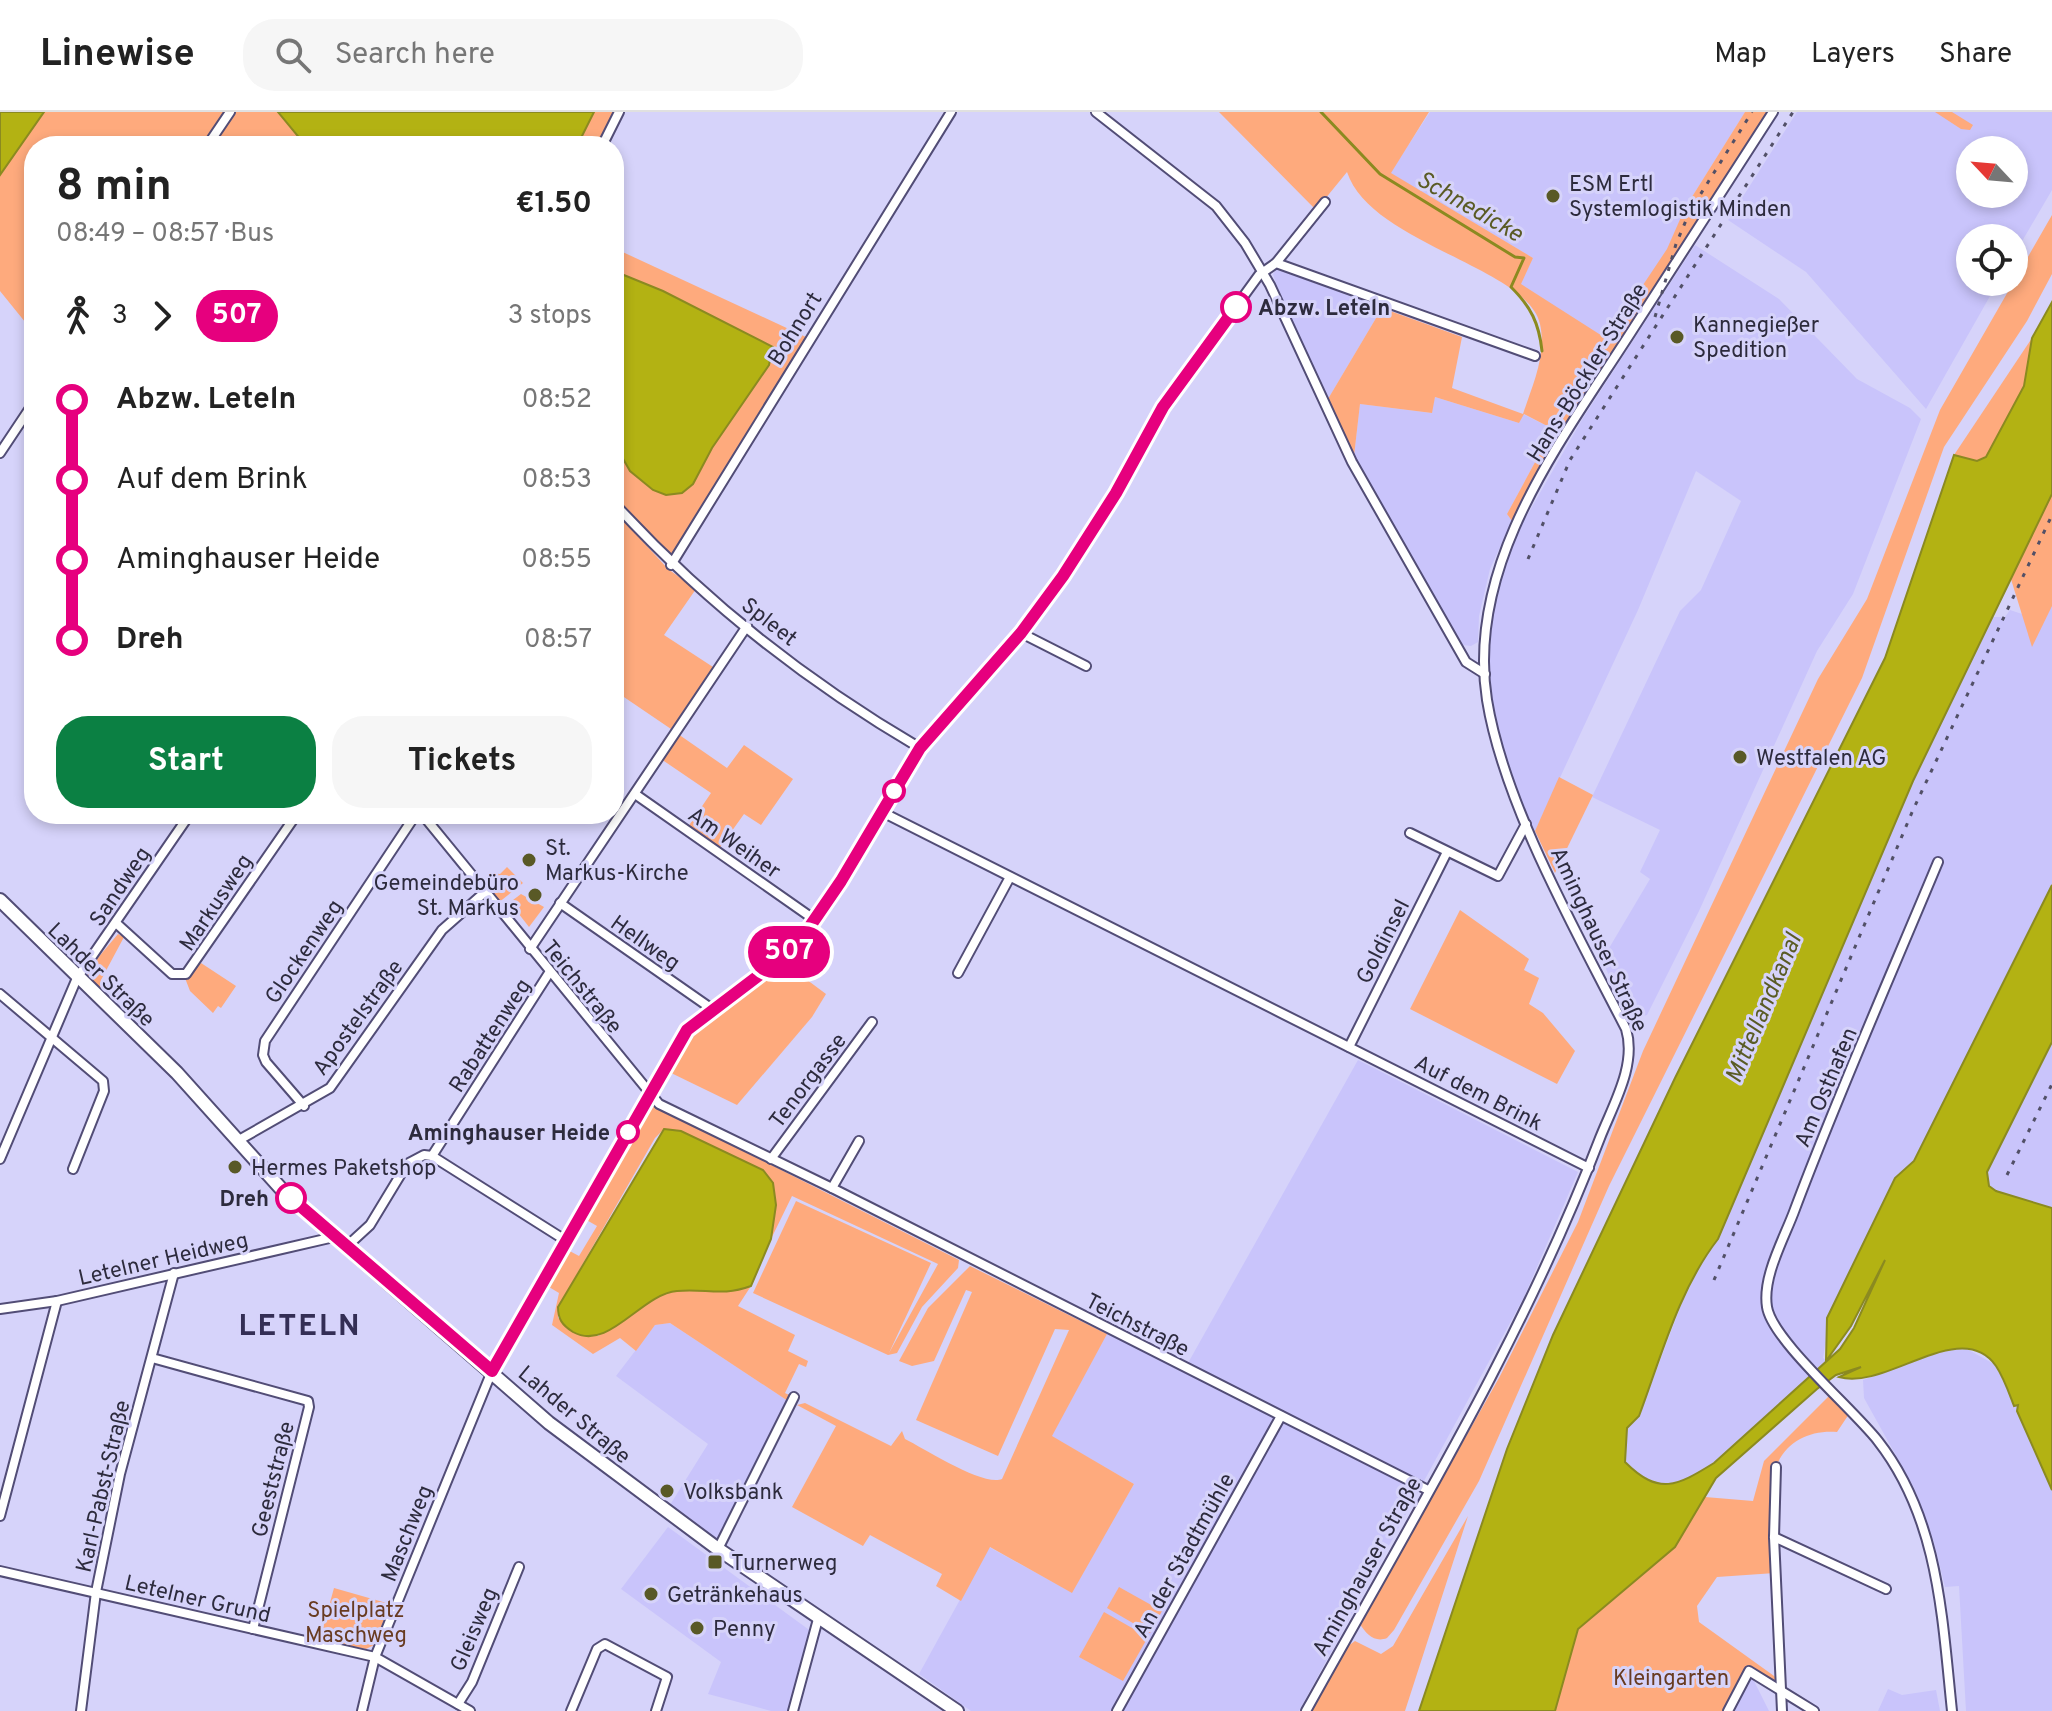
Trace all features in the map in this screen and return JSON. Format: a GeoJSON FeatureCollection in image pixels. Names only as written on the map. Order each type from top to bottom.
{"type":"FeatureCollection","features":[{"type":"Feature","properties":{"kind":"street"},"geometry":{"type":"LineString","coordinates":[[214,136],[230,112]]}},
{"type":"Feature","properties":{"kind":"street"},"geometry":{"type":"LineString","coordinates":[[607,136],[619,112]]}},
{"type":"Feature","properties":{"kind":"street","name":"Bohnort"},"geometry":{"type":"LineString","coordinates":[[671,565],[951,112]]}},
{"type":"Feature","properties":{"kind":"street"},"geometry":{"type":"LineString","coordinates":[[1096,112],[1216,206],[1263,271],[1352,462],[1466,662],[1485,674]]}},
{"type":"Feature","properties":{"kind":"street","name":"Hans-Böckler-Straße"},"geometry":{"type":"LineString","coordinates":[[1485,674],[1485,637],[1492,592],[1507,546],[1532,493],[1773,112]]}},
{"type":"Feature","properties":{"kind":"street"},"geometry":{"type":"LineString","coordinates":[[492,1371],[687,1030],[787,954],[815,920],[920,748],[1021,633],[1092,532],[1163,407],[1263,271],[1276,263],[1325,202]]}},
{"type":"Feature","properties":{"kind":"street"},"geometry":{"type":"LineString","coordinates":[[1276,263],[1535,356]]}},
{"type":"Feature","properties":{"kind":"street"},"geometry":{"type":"LineString","coordinates":[[0,453],[24,417]]}},
{"type":"Feature","properties":{"kind":"street","name":"Spleet"},"geometry":{"type":"LineString","coordinates":[[624,514],[671,565],[747,626],[840,698],[920,748]]}},
{"type":"Feature","properties":{"kind":"street"},"geometry":{"type":"LineString","coordinates":[[624,810],[747,626]]}},
{"type":"Feature","properties":{"kind":"street"},"geometry":{"type":"LineString","coordinates":[[1021,633],[1086,666]]}},
{"type":"Feature","properties":{"kind":"street","name":"Aminghauser Straße"},"geometry":{"type":"LineString","coordinates":[[1306,1711],[1528,1307],[1589,1168],[1627,1066],[1630,1042],[1526,824],[1496,741],[1485,674]]}},
{"type":"Feature","properties":{"kind":"street","name":"Am Weiher"},"geometry":{"type":"LineString","coordinates":[[635,794],[815,920]]}},
{"type":"Feature","properties":{"kind":"street","name":"Auf dem Brink"},"geometry":{"type":"LineString","coordinates":[[882,812],[1589,1168]]}},
{"type":"Feature","properties":{"kind":"street","name":"Sandweg"},"geometry":{"type":"LineString","coordinates":[[0,1159],[3,1142],[77,978],[183,824]]}},
{"type":"Feature","properties":{"kind":"street","name":"Markusweg"},"geometry":{"type":"LineString","coordinates":[[116,923],[172,974],[186,974],[290,824]]}},
{"type":"Feature","properties":{"kind":"street","name":"Glockenweg"},"geometry":{"type":"LineString","coordinates":[[304,1106],[266,1062],[262,1048],[412,824]]}},
{"type":"Feature","properties":{"kind":"street","name":"Teichstraße"},"geometry":{"type":"LineString","coordinates":[[427,824],[649,1096],[1428,1490]]}},
{"type":"Feature","properties":{"kind":"street"},"geometry":{"type":"LineString","coordinates":[[530,949],[614,824]]}},
{"type":"Feature","properties":{"kind":"street"},"geometry":{"type":"LineString","coordinates":[[1410,833],[1498,876],[1526,824]]}},
{"type":"Feature","properties":{"kind":"street","name":"Goldinsel"},"geometry":{"type":"LineString","coordinates":[[1349,1047],[1447,852]]}},
{"type":"Feature","properties":{"kind":"street","name":"Am Osthafen"},"geometry":{"type":"LineString","coordinates":[[1938,862],[1779,1252],[1766,1293],[1770,1319],[1879,1441],[1902,1482],[1929,1544],[1939,1583],[1952,1711]]}},
{"type":"Feature","properties":{"kind":"street"},"geometry":{"type":"LineString","coordinates":[[958,973],[1010,877]]}},
{"type":"Feature","properties":{"kind":"street","name":"Apostelstraße"},"geometry":{"type":"LineString","coordinates":[[239,1140],[304,1106],[338,1079],[442,930],[485,892]]}},
{"type":"Feature","properties":{"kind":"street","name":"Lahder Straße"},"geometry":{"type":"LineString","coordinates":[[0,900],[177,1073],[284,1192],[549,1423],[718,1549],[952,1710]]}},
{"type":"Feature","properties":{"kind":"street","name":"Hellweg"},"geometry":{"type":"LineString","coordinates":[[560,903],[712,1009]]}},
{"type":"Feature","properties":{"kind":"street","name":"Rabattenweg"},"geometry":{"type":"LineString","coordinates":[[432,1156],[549,973]]}},
{"type":"Feature","properties":{"kind":"street"},"geometry":{"type":"LineString","coordinates":[[0,994],[4,1004],[99,1076],[104,1085],[73,1169]]}},
{"type":"Feature","properties":{"kind":"street","name":"Tenorgasse"},"geometry":{"type":"LineString","coordinates":[[771,1159],[872,1022]]}},
{"type":"Feature","properties":{"kind":"street"},"geometry":{"type":"LineString","coordinates":[[832,1188],[859,1141]]}},
{"type":"Feature","properties":{"kind":"street"},"geometry":{"type":"LineString","coordinates":[[346,1247],[370,1225],[407,1164],[424,1155],[432,1156],[565,1240]]}},
{"type":"Feature","properties":{"kind":"street","name":"Letelner Heidweg"},"geometry":{"type":"LineString","coordinates":[[0,1309],[57,1301],[334,1237]]}},
{"type":"Feature","properties":{"kind":"street","name":"Karl-Pabst-Straße"},"geometry":{"type":"LineString","coordinates":[[81,1711],[96,1592],[120,1474],[174,1273]]}},
{"type":"Feature","properties":{"kind":"street"},"geometry":{"type":"LineString","coordinates":[[0,1516],[57,1301]]}},
{"type":"Feature","properties":{"kind":"street","name":"Geeststraße"},"geometry":{"type":"LineString","coordinates":[[152,1358],[308,1401],[253,1629]]}},
{"type":"Feature","properties":{"kind":"street","name":"Maschweg"},"geometry":{"type":"LineString","coordinates":[[362,1711],[375,1657],[492,1371]]}},
{"type":"Feature","properties":{"kind":"street"},"geometry":{"type":"LineString","coordinates":[[718,1549],[794,1397]]}},
{"type":"Feature","properties":{"kind":"street","name":"An der Stadtmühle"},"geometry":{"type":"LineString","coordinates":[[1117,1711],[1281,1416]]}},
{"type":"Feature","properties":{"kind":"street"},"geometry":{"type":"LineString","coordinates":[[1776,1467],[1774,1537],[1782,1711]]}},
{"type":"Feature","properties":{"kind":"street"},"geometry":{"type":"LineString","coordinates":[[1774,1537],[1886,1589]]}},
{"type":"Feature","properties":{"kind":"street","name":"Gleisweg"},"geometry":{"type":"LineString","coordinates":[[458,1704],[472,1682],[519,1567]]}},
{"type":"Feature","properties":{"kind":"street","name":"Letelner Grund"},"geometry":{"type":"LineString","coordinates":[[0,1571],[375,1657],[470,1711]]}},
{"type":"Feature","properties":{"kind":"street"},"geometry":{"type":"LineString","coordinates":[[793,1711],[818,1619]]}},
{"type":"Feature","properties":{"kind":"street"},"geometry":{"type":"LineString","coordinates":[[571,1711],[597,1649],[605,1644],[667,1677],[656,1711]]}},
{"type":"Feature","properties":{"kind":"street"},"geometry":{"type":"LineString","coordinates":[[1728,1711],[1749,1671],[1814,1711]]}},
{"type":"Feature","properties":{"kind":"shaded area"},"geometry":{"type":"Polygon","coordinates":[[[1430,112],[1745,112],[1685,208],[1668,249],[1607,340],[1520,284],[1533,258],[1390,173],[1430,112]]]}},
{"type":"Feature","properties":{"kind":"shaded area"},"geometry":{"type":"Polygon","coordinates":[[[1797,112],[2052,112],[2052,190],[2028,231],[2028,224],[1956,224],[1956,296],[1990,296],[1926,409],[1806,272],[1728,220],[1797,112]]]}},
{"type":"Feature","properties":{"kind":"shaded area"},"geometry":{"type":"Polygon","coordinates":[[[1695,245],[1779,299],[1857,379],[1910,408],[1921,419],[1853,594],[1817,651],[1699,911],[1647,1015],[1637,1018],[1619,998],[1602,960],[1650,879],[1640,872],[1660,830],[1592,797],[1680,611],[1701,590],[1741,501],[1696,471],[1638,610],[1530,842],[1486,697],[1483,649],[1499,580],[1517,533],[1583,418],[1695,245]]]}},
{"type":"Feature","properties":{"kind":"shaded area"},"geometry":{"type":"Polygon","coordinates":[[[1277,269],[1382,308],[1325,404],[1277,287],[1273,274],[1277,269]]]}},
{"type":"Feature","properties":{"kind":"shaded area"},"geometry":{"type":"Polygon","coordinates":[[[1435,397],[1519,423],[1523,414],[1553,429],[1507,514],[1512,521],[1490,569],[1479,616],[1478,642],[1471,646],[1463,645],[1454,634],[1354,456],[1360,404],[1431,413],[1435,397]]]}},
{"type":"Feature","properties":{"kind":"shaded area"},"geometry":{"type":"Polygon","coordinates":[[[2052,556],[2052,885],[1914,1161],[1895,1178],[1825,1346],[1823,1358],[1828,1362],[1714,1463],[1691,1478],[1667,1485],[1643,1481],[1625,1462],[1626,1428],[1639,1416],[1681,1305],[1705,1256],[1718,1239],[1916,774],[1991,617],[2005,617],[2010,610],[2022,614],[2052,556]]]}},
{"type":"Feature","properties":{"kind":"shaded area"},"geometry":{"type":"Polygon","coordinates":[[[2052,1042],[2052,1208],[1996,1191],[1989,1186],[1987,1172],[2052,1042]]]}},
{"type":"Feature","properties":{"kind":"shaded area"},"geometry":{"type":"Polygon","coordinates":[[[1358,1060],[1578,1172],[1524,1297],[1299,1711],[971,1711],[919,1674],[989,1547],[1071,1592],[1134,1484],[1051,1436],[1111,1326],[1188,1363],[1358,1060]]]}},
{"type":"Feature","properties":{"kind":"shaded area"},"geometry":{"type":"Polygon","coordinates":[[[670,1323],[788,1401],[717,1541],[670,1505],[708,1444],[616,1376],[655,1325],[670,1323]]]}},
{"type":"Feature","properties":{"kind":"shaded area"},"geometry":{"type":"Polygon","coordinates":[[[1965,1348],[1994,1364],[2018,1404],[2017,1411],[2052,1490],[2052,1711],[1966,1711],[1959,1586],[1945,1587],[1933,1539],[1914,1488],[1864,1398],[1863,1380],[1946,1349],[1965,1348]]]}},
{"type":"Feature","properties":{"kind":"shaded area"},"geometry":{"type":"Polygon","coordinates":[[[668,1527],[812,1632],[791,1711],[771,1711],[708,1694],[721,1662],[621,1589],[668,1527]]]}},
{"type":"Feature","properties":{"kind":"shaded area"},"geometry":{"type":"Polygon","coordinates":[[[1749,1671],[1769,1711],[1728,1711],[1749,1671]]]}},
{"type":"Feature","properties":{"kind":"shaded area"},"geometry":{"type":"Polygon","coordinates":[[[1888,1689],[1902,1695],[1936,1690],[1940,1711],[1878,1711],[1888,1689]]]}},
{"type":"Feature","properties":{"kind":"green space"},"geometry":{"type":"Polygon","coordinates":[[[44,112],[224,112],[208,136],[27,136],[44,112]]]}},
{"type":"Feature","properties":{"kind":"green space"},"geometry":{"type":"Polygon","coordinates":[[[235,112],[278,112],[298,136],[218,136],[235,112]]]}},
{"type":"Feature","properties":{"kind":"green space"},"geometry":{"type":"Polygon","coordinates":[[[594,112],[613,112],[601,136],[582,136],[594,112]]]}},
{"type":"Feature","properties":{"kind":"green space"},"geometry":{"type":"Polygon","coordinates":[[[1219,112],[1429,112],[1391,173],[1533,258],[1521,284],[1607,339],[1667,249],[1685,208],[1745,112],[1768,112],[1553,446],[1512,521],[1507,514],[1553,429],[1524,414],[1519,423],[1435,397],[1432,413],[1360,404],[1354,456],[1325,404],[1382,308],[1462,337],[1452,388],[1523,414],[1538,370],[1542,347],[1540,324],[1529,304],[1508,286],[1385,218],[1362,197],[1347,172],[1316,210],[1219,112]]]}},
{"type":"Feature","properties":{"kind":"green space"},"geometry":{"type":"Polygon","coordinates":[[[1935,112],[1952,112],[1973,125],[1970,130],[1961,129],[1935,112]]]}},
{"type":"Feature","properties":{"kind":"green space"},"geometry":{"type":"Polygon","coordinates":[[[24,141],[24,321],[0,291],[0,175],[24,141]]]}},
{"type":"Feature","properties":{"kind":"green space"},"geometry":{"type":"Polygon","coordinates":[[[2052,215],[2052,274],[2027,321],[1944,447],[1862,678],[1609,1186],[1479,1481],[1394,1630],[1387,1638],[1375,1638],[1360,1624],[1499,1378],[1578,1222],[1643,1051],[1818,679],[1867,599],[1940,410],[2005,296],[2028,296],[2028,257],[2052,215]]]}},
{"type":"Feature","properties":{"kind":"green space"},"geometry":{"type":"Polygon","coordinates":[[[624,253],[806,337],[674,554],[665,555],[624,510],[624,460],[630,471],[666,495],[682,493],[693,485],[712,448],[769,365],[768,344],[624,276],[624,253]]]}},
{"type":"Feature","properties":{"kind":"green space"},"geometry":{"type":"Polygon","coordinates":[[[2032,338],[2024,386],[1986,457],[1977,461],[1954,455],[2032,338]]]}},
{"type":"Feature","properties":{"kind":"green space"},"geometry":{"type":"Polygon","coordinates":[[[2052,494],[2052,606],[2032,647],[2010,576],[2052,494]]]}},
{"type":"Feature","properties":{"kind":"green space"},"geometry":{"type":"Polygon","coordinates":[[[624,521],[668,569],[696,589],[664,635],[713,667],[671,729],[624,697],[624,521]]]}},
{"type":"Feature","properties":{"kind":"green space"},"geometry":{"type":"Polygon","coordinates":[[[678,734],[727,768],[744,745],[793,779],[761,825],[744,814],[719,849],[688,827],[711,793],[661,759],[678,734]]]}},
{"type":"Feature","properties":{"kind":"green space"},"geometry":{"type":"Polygon","coordinates":[[[1559,777],[1593,795],[1555,873],[1535,831],[1559,777]]]}},
{"type":"Feature","properties":{"kind":"green space"},"geometry":{"type":"Polygon","coordinates":[[[507,867],[523,883],[498,903],[480,881],[491,873],[500,874],[507,867]]]}},
{"type":"Feature","properties":{"kind":"green space"},"geometry":{"type":"Polygon","coordinates":[[[521,894],[544,907],[529,927],[515,909],[510,912],[505,906],[521,894]]]}},
{"type":"Feature","properties":{"kind":"green space"},"geometry":{"type":"Polygon","coordinates":[[[1460,910],[1529,959],[1524,970],[1539,978],[1529,1004],[1543,1013],[1575,1051],[1557,1084],[1410,1009],[1460,910]]]}},
{"type":"Feature","properties":{"kind":"green space"},"geometry":{"type":"Polygon","coordinates":[[[118,934],[124,937],[101,980],[101,995],[86,972],[118,934]]]}},
{"type":"Feature","properties":{"kind":"green space"},"geometry":{"type":"Polygon","coordinates":[[[783,962],[826,994],[812,1017],[737,1105],[667,1071],[697,1028],[783,962]]]}},
{"type":"Feature","properties":{"kind":"green space"},"geometry":{"type":"Polygon","coordinates":[[[201,963],[236,986],[221,1008],[218,1006],[213,1013],[190,991],[185,978],[201,963]]]}},
{"type":"Feature","properties":{"kind":"green space"},"geometry":{"type":"Polygon","coordinates":[[[655,1106],[959,1260],[958,1268],[922,1307],[897,1353],[888,1355],[753,1293],[796,1201],[931,1263],[889,1353],[938,1264],[792,1196],[771,1239],[776,1205],[763,1170],[670,1129],[664,1129],[655,1138],[558,1307],[558,1318],[598,1336],[645,1303],[665,1294],[685,1290],[731,1291],[751,1286],[738,1306],[795,1335],[788,1351],[808,1361],[806,1367],[799,1364],[785,1393],[789,1395],[788,1401],[670,1323],[655,1325],[636,1351],[620,1338],[593,1354],[552,1325],[559,1293],[544,1284],[564,1248],[579,1256],[597,1226],[583,1218],[647,1108],[655,1106]]]}},
{"type":"Feature","properties":{"kind":"green space"},"geometry":{"type":"Polygon","coordinates":[[[970,1266],[1107,1334],[1052,1436],[1134,1484],[1072,1593],[990,1547],[961,1601],[936,1586],[942,1574],[870,1535],[863,1546],[792,1507],[836,1426],[797,1405],[805,1403],[891,1446],[902,1431],[905,1439],[954,1466],[982,1478],[1002,1479],[1069,1330],[1055,1329],[998,1456],[916,1420],[972,1292],[966,1290],[934,1361],[912,1366],[899,1361],[928,1308],[970,1266]]]}},
{"type":"Feature","properties":{"kind":"green space","name":"Kleingarten"},"geometry":{"type":"Polygon","coordinates":[[[1834,1391],[1851,1411],[1837,1432],[1817,1433],[1800,1439],[1786,1450],[1776,1467],[1775,1573],[1717,1577],[1697,1606],[1699,1622],[1784,1683],[1780,1690],[1750,1671],[1728,1711],[1555,1711],[1578,1629],[1675,1547],[1705,1497],[1753,1501],[1764,1461],[1834,1391]]]}},
{"type":"Feature","properties":{"kind":"green space"},"geometry":{"type":"Polygon","coordinates":[[[1468,1516],[1405,1711],[1312,1711],[1348,1646],[1355,1641],[1381,1654],[1393,1646],[1468,1516]]]}},
{"type":"Feature","properties":{"kind":"green space"},"geometry":{"type":"Polygon","coordinates":[[[1119,1587],[1162,1611],[1150,1633],[1107,1608],[1119,1587]]]}},
{"type":"Feature","properties":{"kind":"green space","name":"Spielplatz Maschweg"},"geometry":{"type":"Polygon","coordinates":[[[334,1588],[390,1604],[374,1645],[366,1649],[329,1642],[331,1629],[323,1628],[334,1588]]]}},
{"type":"Feature","properties":{"kind":"green space"},"geometry":{"type":"Polygon","coordinates":[[[1104,1612],[1148,1637],[1123,1681],[1079,1657],[1104,1612]]]}},
{"type":"Feature","properties":{"kind":"water"},"geometry":{"type":"Polygon","coordinates":[[[0,112],[44,112],[27,136],[24,136],[24,141],[0,175],[0,112]]]}},
{"type":"Feature","properties":{"kind":"water"},"geometry":{"type":"Polygon","coordinates":[[[278,112],[594,112],[582,136],[298,136],[278,112]]]}},
{"type":"Feature","properties":{"kind":"water"},"geometry":{"type":"Polygon","coordinates":[[[624,275],[663,291],[773,347],[769,365],[712,448],[693,484],[682,493],[666,495],[653,490],[630,471],[624,460],[624,275]]]}},
{"type":"Feature","properties":{"kind":"water","name":"Mittellandkanal"},"geometry":{"type":"Polygon","coordinates":[[[2052,302],[2052,494],[1913,781],[1718,1239],[1682,1301],[1639,1416],[1627,1428],[1625,1462],[1648,1480],[1658,1483],[1679,1482],[1689,1477],[1714,1463],[1840,1349],[1854,1328],[1885,1260],[1851,1326],[1826,1361],[1827,1318],[1895,1178],[1914,1161],[2052,885],[2052,1042],[1987,1172],[1989,1186],[1996,1191],[2052,1208],[2052,1490],[2017,1411],[2018,1405],[2014,1406],[1996,1366],[1981,1353],[1963,1349],[1943,1351],[1878,1374],[1858,1378],[1839,1377],[1861,1367],[1836,1375],[1716,1478],[1675,1547],[1578,1629],[1555,1711],[1419,1711],[1507,1449],[1553,1335],[1675,1078],[1885,658],[1954,455],[1977,461],[1986,457],[2024,386],[2032,338],[2052,302]]]}},
{"type":"Feature","properties":{"kind":"water"},"geometry":{"type":"Polygon","coordinates":[[[664,1129],[681,1131],[763,1170],[773,1183],[776,1205],[771,1239],[751,1286],[722,1292],[687,1290],[664,1294],[612,1329],[586,1336],[573,1332],[561,1321],[558,1307],[664,1129]]]}},
{"type":"Feature","properties":{"kind":"waterway","name":"Schnedicke"},"geometry":{"type":"LineString","coordinates":[[1321,112],[1380,174],[1515,257],[1524,258],[1511,287],[1533,316],[1542,351]]}},
{"type":"Feature","properties":{"kind":"railway"},"geometry":{"type":"LineString","coordinates":[[1655,317],[1676,244],[1690,211],[1752,112]]}},
{"type":"Feature","properties":{"kind":"railway"},"geometry":{"type":"LineString","coordinates":[[1528,559],[1570,460],[1793,112]]}},
{"type":"Feature","properties":{"kind":"railway"},"geometry":{"type":"LineString","coordinates":[[1714,1280],[1913,810],[2052,515]]}},
{"type":"Feature","properties":{"kind":"railway"},"geometry":{"type":"LineString","coordinates":[[2007,1175],[2052,1084]]}},
{"type":"Feature","properties":{"kind":"bus line","name":"507"},"geometry":{"type":"LineString","coordinates":[[291,1198],[492,1371],[687,1030],[787,954],[802,938],[841,881],[920,748],[1021,633],[1063,576],[1116,493],[1163,407],[1236,307]]}},
{"type":"Feature","properties":{"kind":"place","name":"ESM Ertl Systemlogistik Minden"},"geometry":{"type":"Point","coordinates":[1553,196]}},
{"type":"Feature","properties":{"kind":"place","name":"Abzw. Leteln"},"geometry":{"type":"Point","coordinates":[1236,307]}},
{"type":"Feature","properties":{"kind":"place","name":"Kannegießer Spedition"},"geometry":{"type":"Point","coordinates":[1677,337]}},
{"type":"Feature","properties":{"kind":"place","name":"Westfalen AG"},"geometry":{"type":"Point","coordinates":[1740,757]}},
{"type":"Feature","properties":{"kind":"place","name":"St. Markus-Kirche"},"geometry":{"type":"Point","coordinates":[529,860]}},
{"type":"Feature","properties":{"kind":"place","name":"Gemeindebüro St. Markus"},"geometry":{"type":"Point","coordinates":[535,895]}},
{"type":"Feature","properties":{"kind":"place","name":"Aminghauser Heide"},"geometry":{"type":"Point","coordinates":[628,1132]}},
{"type":"Feature","properties":{"kind":"place","name":"Hermes Paketshop"},"geometry":{"type":"Point","coordinates":[235,1167]}},
{"type":"Feature","properties":{"kind":"place","name":"Dreh"},"geometry":{"type":"Point","coordinates":[291,1198]}},
{"type":"Feature","properties":{"kind":"place","name":"Volksbank"},"geometry":{"type":"Point","coordinates":[667,1491]}},
{"type":"Feature","properties":{"kind":"place","name":"Turnerweg"},"geometry":{"type":"Point","coordinates":[715,1562]}},
{"type":"Feature","properties":{"kind":"place","name":"Getränkehaus"},"geometry":{"type":"Point","coordinates":[651,1594]}},
{"type":"Feature","properties":{"kind":"place","name":"Penny"},"geometry":{"type":"Point","coordinates":[697,1628]}},
{"type":"Feature","properties":{"kind":"district","name":"LETELN"},"geometry":{"type":"Point","coordinates":[300,1325]}}]}
